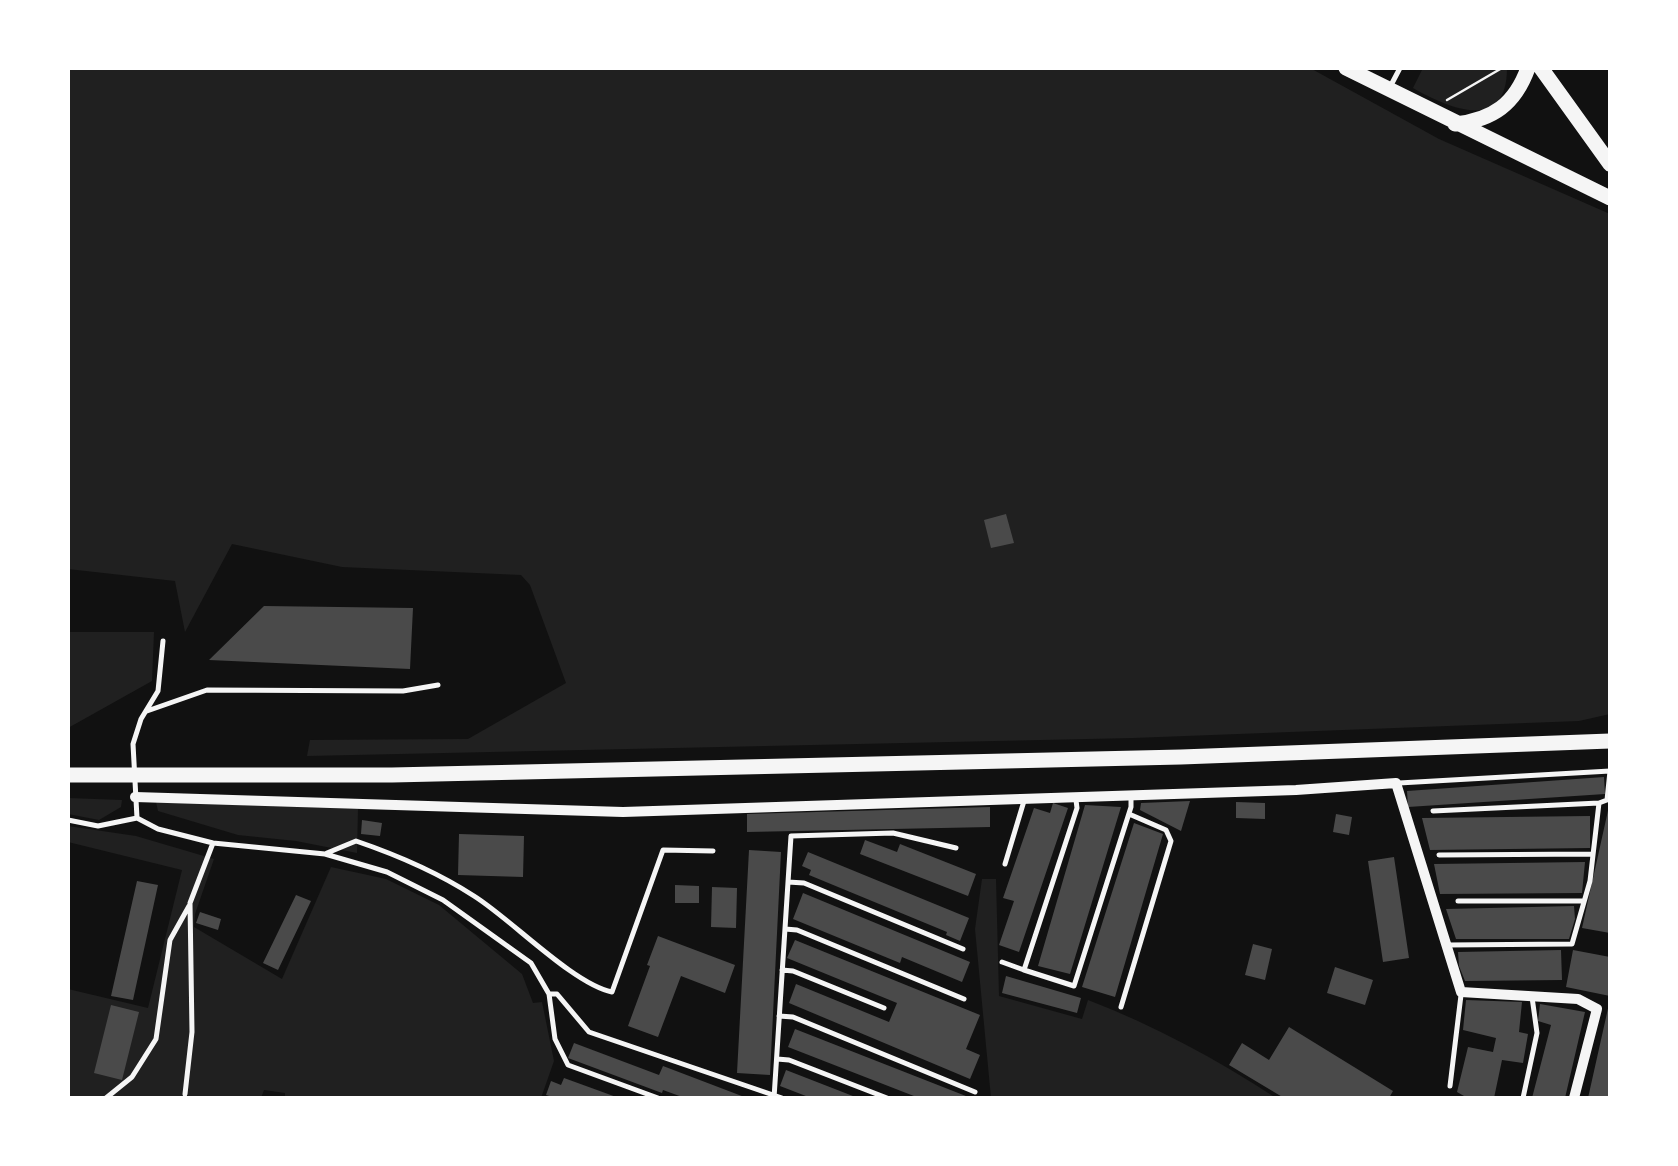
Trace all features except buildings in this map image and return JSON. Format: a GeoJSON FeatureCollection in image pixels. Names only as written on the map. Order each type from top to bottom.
{"type":"FeatureCollection","features":[{"type":"Feature","properties":{"kind":"main road"},"geometry":{"type":"LineString","coordinates":[[1346,68],[1610,198]]}},
{"type":"Feature","properties":{"kind":"main road"},"geometry":{"type":"LineString","coordinates":[[1455,124],[1478,121],[1501,111],[1514,96],[1528,68]]}},
{"type":"Feature","properties":{"kind":"main road"},"geometry":{"type":"LineString","coordinates":[[1541,68],[1610,164]]}},
{"type":"Feature","properties":{"kind":"main road"},"geometry":{"type":"LineString","coordinates":[[68,775],[392,775],[1181,757],[1610,741]]}},
{"type":"Feature","properties":{"kind":"street"},"geometry":{"type":"LineString","coordinates":[[135,797],[623,812],[1296,790],[1396,783],[1461,992],[1578,999],[1597,1008],[1574,1098]]}},
{"type":"Feature","properties":{"kind":"lane"},"geometry":{"type":"LineString","coordinates":[[1390,88],[1400,68]]}},
{"type":"Feature","properties":{"kind":"lane"},"geometry":{"type":"LineString","coordinates":[[136,818],[133,744],[141,719],[158,691],[163,641]]}},
{"type":"Feature","properties":{"kind":"lane"},"geometry":{"type":"LineString","coordinates":[[147,711],[207,690],[403,691],[438,685]]}},
{"type":"Feature","properties":{"kind":"lane"},"geometry":{"type":"LineString","coordinates":[[1396,783],[1610,770],[1607,800],[1599,802],[1433,811]]}},
{"type":"Feature","properties":{"kind":"lane"},"geometry":{"type":"LineString","coordinates":[[1002,962],[1074,986],[1129,814],[1131,795]]}},
{"type":"Feature","properties":{"kind":"lane"},"geometry":{"type":"LineString","coordinates":[[1024,970],[1077,808],[1076,797]]}},
{"type":"Feature","properties":{"kind":"lane"},"geometry":{"type":"LineString","coordinates":[[1005,864],[1024,808],[1023,798]]}},
{"type":"Feature","properties":{"kind":"lane"},"geometry":{"type":"LineString","coordinates":[[1446,946],[1572,944],[1584,902],[1599,802]]}},
{"type":"Feature","properties":{"kind":"lane"},"geometry":{"type":"LineString","coordinates":[[1121,1007],[1172,841],[1166,830],[1129,814]]}},
{"type":"Feature","properties":{"kind":"lane"},"geometry":{"type":"LineString","coordinates":[[68,820],[98,826],[136,818],[158,830],[213,843],[325,854],[387,872],[443,900],[530,963],[549,994],[555,1039],[568,1065],[658,1098]]}},
{"type":"Feature","properties":{"kind":"lane"},"geometry":{"type":"LineString","coordinates":[[774,1097],[790,836],[893,833],[956,848]]}},
{"type":"Feature","properties":{"kind":"lane"},"geometry":{"type":"LineString","coordinates":[[325,854],[356,840],[406,858],[476,896],[549,954],[601,990],[612,992],[663,850],[713,851]]}},
{"type":"Feature","properties":{"kind":"lane"},"geometry":{"type":"LineString","coordinates":[[106,1098],[132,1077],[156,1039],[170,940],[190,904],[213,843]]}},
{"type":"Feature","properties":{"kind":"lane"},"geometry":{"type":"LineString","coordinates":[[1439,855],[1593,854]]}},
{"type":"Feature","properties":{"kind":"lane"},"geometry":{"type":"LineString","coordinates":[[788,882],[804,883],[963,949]]}},
{"type":"Feature","properties":{"kind":"lane"},"geometry":{"type":"LineString","coordinates":[[1458,901],[1584,902]]}},
{"type":"Feature","properties":{"kind":"lane"},"geometry":{"type":"LineString","coordinates":[[185,1094],[192,1032],[190,904]]}},
{"type":"Feature","properties":{"kind":"lane"},"geometry":{"type":"LineString","coordinates":[[785,929],[797,930],[964,999]]}},
{"type":"Feature","properties":{"kind":"lane"},"geometry":{"type":"LineString","coordinates":[[782,970],[884,1008]]}},
{"type":"Feature","properties":{"kind":"lane"},"geometry":{"type":"LineString","coordinates":[[1450,1086],[1461,992]]}},
{"type":"Feature","properties":{"kind":"lane"},"geometry":{"type":"LineString","coordinates":[[549,994],[557,994],[589,1032],[782,1098]]}},
{"type":"Feature","properties":{"kind":"lane"},"geometry":{"type":"LineString","coordinates":[[1523,1098],[1537,1033],[1532,994]]}},
{"type":"Feature","properties":{"kind":"lane"},"geometry":{"type":"LineString","coordinates":[[779,1016],[793,1017],[976,1092]]}},
{"type":"Feature","properties":{"kind":"lane"},"geometry":{"type":"LineString","coordinates":[[777,1059],[789,1060],[886,1098]]}},
{"type":"Feature","properties":{"kind":"path"},"geometry":{"type":"LineString","coordinates":[[1445,106],[1449,97],[1502,68]]}},
{"type":"Feature","properties":{"kind":"shaded area"},"geometry":{"type":"Polygon","coordinates":[[[68,68],[1310,68],[1439,139],[1610,214],[1610,714],[1579,721],[1133,738],[307,756],[310,740],[468,739],[566,683],[530,585],[521,575],[342,567],[232,544],[185,632],[175,581],[68,569],[68,68]]]}},
{"type":"Feature","properties":{"kind":"shaded area"},"geometry":{"type":"Polygon","coordinates":[[[1423,68],[1507,68],[1504,89],[1497,102],[1486,109],[1473,110],[1442,103],[1413,88],[1423,68]]]}},
{"type":"Feature","properties":{"kind":"shaded area"},"geometry":{"type":"Polygon","coordinates":[[[68,632],[154,632],[152,681],[68,728],[68,632]]]}},
{"type":"Feature","properties":{"kind":"shaded area"},"geometry":{"type":"Polygon","coordinates":[[[68,798],[122,800],[121,807],[99,820],[68,814],[68,798]]]}},
{"type":"Feature","properties":{"kind":"shaded area"},"geometry":{"type":"Polygon","coordinates":[[[156,802],[358,809],[357,853],[238,835],[158,811],[156,802]]]}},
{"type":"Feature","properties":{"kind":"shaded area"},"geometry":{"type":"Polygon","coordinates":[[[68,826],[136,836],[214,859],[194,927],[282,979],[331,867],[386,879],[439,905],[522,974],[533,1003],[542,1002],[554,1061],[541,1098],[285,1098],[285,1093],[264,1090],[261,1098],[68,1098],[68,989],[148,1008],[182,870],[68,842],[68,826]]]}},
{"type":"Feature","properties":{"kind":"shaded area"},"geometry":{"type":"Polygon","coordinates":[[[982,879],[996,879],[999,996],[1082,1019],[1088,1000],[1185,1044],[1276,1098],[991,1098],[975,929],[982,879]]]}}]}
